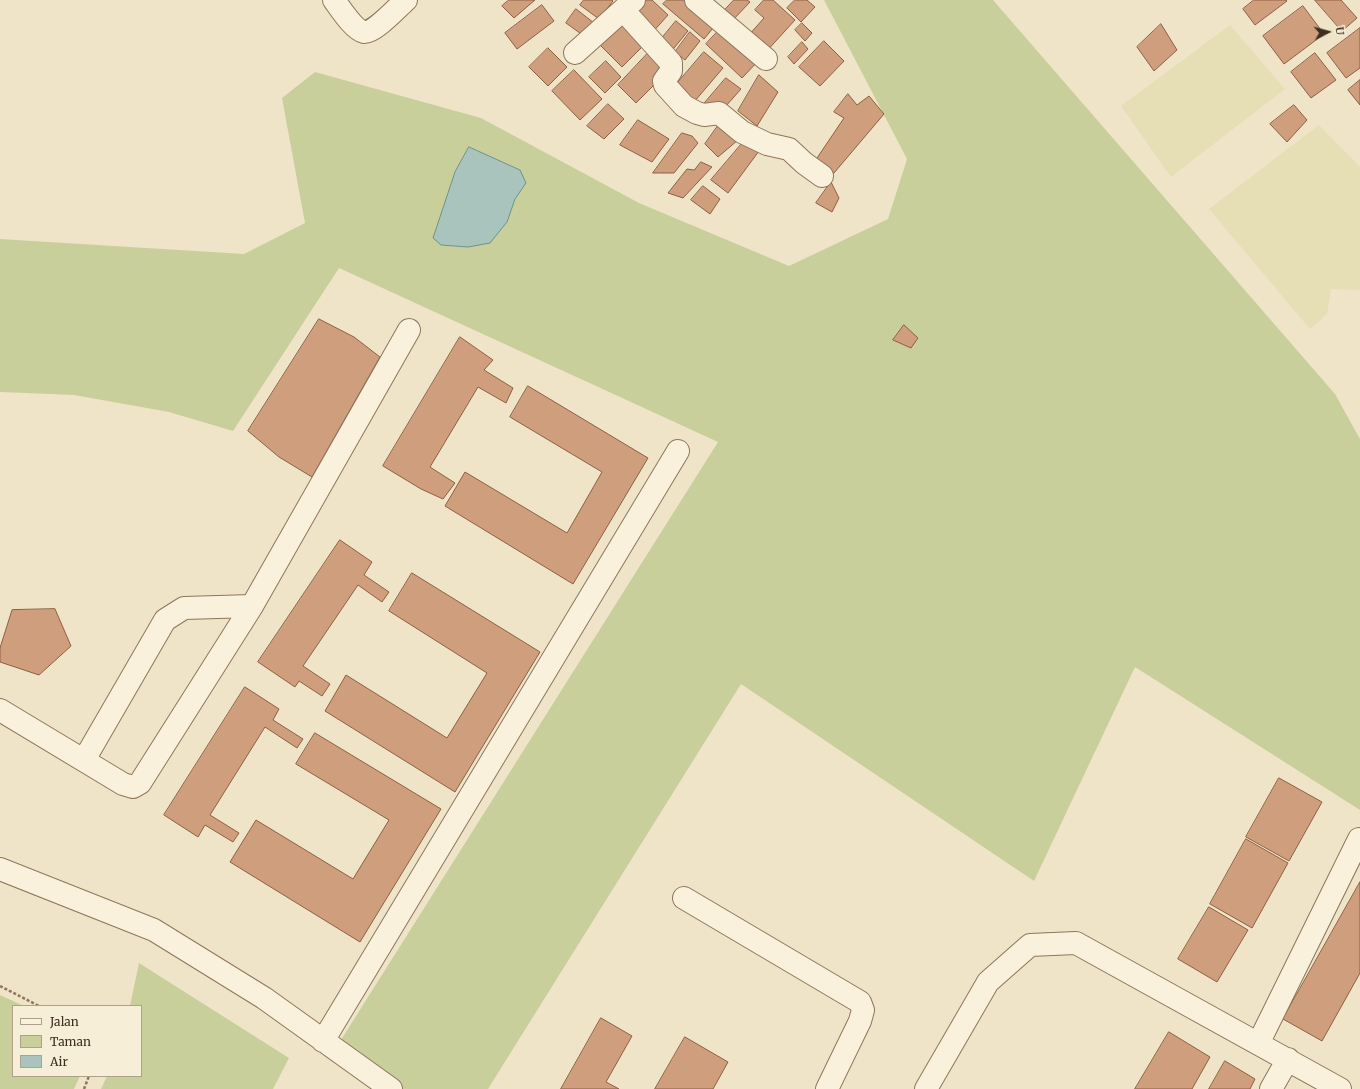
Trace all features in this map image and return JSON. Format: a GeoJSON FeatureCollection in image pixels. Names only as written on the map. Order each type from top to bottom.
{"type":"FeatureCollection","features":[{"type":"Feature","properties":{"kind":"street"},"geometry":{"type":"LineString","coordinates":[[334,0],[357,28],[364,32],[370,31],[380,24],[406,0]]}},
{"type":"Feature","properties":{"kind":"street"},"geometry":{"type":"LineString","coordinates":[[696,0],[766,59]]}},
{"type":"Feature","properties":{"kind":"street"},"geometry":{"type":"LineString","coordinates":[[575,53],[629,6],[671,63],[671,71],[664,81],[665,85],[684,106],[704,115],[719,113],[742,132],[767,144],[789,149],[804,164],[822,176]]}},
{"type":"Feature","properties":{"kind":"street"},"geometry":{"type":"LineString","coordinates":[[0,710],[128,786],[133,787],[140,783],[252,606],[409,330]]}},
{"type":"Feature","properties":{"kind":"street"},"geometry":{"type":"LineString","coordinates":[[324,1041],[678,451]]}},
{"type":"Feature","properties":{"kind":"street"},"geometry":{"type":"LineString","coordinates":[[84,760],[165,620],[184,608],[252,606]]}},
{"type":"Feature","properties":{"kind":"street"},"geometry":{"type":"LineString","coordinates":[[1259,1042],[1359,838]]}},
{"type":"Feature","properties":{"kind":"street"},"geometry":{"type":"LineString","coordinates":[[0,869],[154,930],[264,998],[391,1089]]}},
{"type":"Feature","properties":{"kind":"street"},"geometry":{"type":"LineString","coordinates":[[684,898],[860,1002],[863,1010],[860,1020],[827,1089]]}},
{"type":"Feature","properties":{"kind":"street"},"geometry":{"type":"LineString","coordinates":[[926,1089],[988,982],[1030,945],[1076,943],[1259,1042],[1340,1089]]}},
{"type":"Feature","properties":{"kind":"street"},"geometry":{"type":"LineString","coordinates":[[1271,1089],[1288,1059]]}},
{"type":"Feature","properties":{"kind":"path"},"geometry":{"type":"LineString","coordinates":[[0,986],[38,1005]]}},
{"type":"Feature","properties":{"kind":"path"},"geometry":{"type":"LineString","coordinates":[[84,1089],[89,1077]]}},
{"type":"Feature","properties":{"kind":"shaded area"},"geometry":{"type":"Polygon","coordinates":[[[1230,25],[1285,89],[1171,177],[1121,106],[1230,25]]]}},
{"type":"Feature","properties":{"kind":"shaded area"},"geometry":{"type":"Polygon","coordinates":[[[1319,125],[1360,167],[1360,290],[1331,289],[1327,314],[1310,329],[1209,209],[1319,125]]]}},
{"type":"Feature","properties":{"kind":"green space"},"geometry":{"type":"Polygon","coordinates":[[[824,0],[993,0],[1335,394],[1360,439],[1360,810],[1135,667],[1034,881],[741,684],[488,1089],[402,1089],[339,1043],[718,442],[339,268],[233,431],[169,412],[74,395],[0,392],[0,239],[244,254],[305,223],[282,98],[315,72],[481,118],[639,203],[789,266],[888,219],[907,159],[824,0]]]}},
{"type":"Feature","properties":{"kind":"green space"},"geometry":{"type":"Polygon","coordinates":[[[139,963],[289,1058],[273,1089],[101,1089],[107,1077],[142,1077],[142,1005],[130,1005],[139,963]]]}},
{"type":"Feature","properties":{"kind":"green space"},"geometry":{"type":"Polygon","coordinates":[[[0,995],[22,1005],[12,1005],[12,1077],[80,1077],[74,1089],[0,1089],[0,995]]]}},
{"type":"Feature","properties":{"kind":"water"},"geometry":{"type":"Polygon","coordinates":[[[469,147],[520,170],[526,183],[515,199],[507,222],[490,243],[468,247],[441,245],[433,238],[455,172],[469,147]]]}},
{"type":"Feature","properties":{"kind":"building"},"geometry":{"type":"Polygon","coordinates":[[[509,0],[535,0],[514,18],[502,6],[509,0]]]}},
{"type":"Feature","properties":{"kind":"building"},"geometry":{"type":"Polygon","coordinates":[[[584,0],[613,1],[599,19],[580,5],[584,0]]]}},
{"type":"Feature","properties":{"kind":"building"},"geometry":{"type":"Polygon","coordinates":[[[641,0],[652,0],[668,15],[651,34],[629,14],[641,0]]]}},
{"type":"Feature","properties":{"kind":"building"},"geometry":{"type":"Polygon","coordinates":[[[667,0],[691,0],[718,22],[704,39],[663,4],[667,0]]]}},
{"type":"Feature","properties":{"kind":"building"},"geometry":{"type":"Polygon","coordinates":[[[734,0],[747,0],[750,2],[731,22],[722,13],[734,0]]]}},
{"type":"Feature","properties":{"kind":"building"},"geometry":{"type":"Polygon","coordinates":[[[764,0],[773,0],[795,20],[765,53],[748,36],[764,18],[755,10],[764,0]]]}},
{"type":"Feature","properties":{"kind":"building"},"geometry":{"type":"Polygon","coordinates":[[[795,0],[807,0],[815,7],[801,22],[787,8],[795,0]]]}},
{"type":"Feature","properties":{"kind":"building"},"geometry":{"type":"Polygon","coordinates":[[[1254,0],[1287,1],[1255,25],[1243,9],[1254,0]]]}},
{"type":"Feature","properties":{"kind":"building"},"geometry":{"type":"Polygon","coordinates":[[[1315,0],[1341,0],[1357,18],[1342,31],[1315,0]]]}},
{"type":"Feature","properties":{"kind":"building"},"geometry":{"type":"Polygon","coordinates":[[[542,5],[554,21],[517,49],[505,33],[542,5]]]}},
{"type":"Feature","properties":{"kind":"building"},"geometry":{"type":"Polygon","coordinates":[[[1303,6],[1324,34],[1284,64],[1263,36],[1303,6]]]}},
{"type":"Feature","properties":{"kind":"building"},"geometry":{"type":"Polygon","coordinates":[[[576,9],[594,23],[584,36],[566,23],[576,9]]]}},
{"type":"Feature","properties":{"kind":"building"},"geometry":{"type":"Polygon","coordinates":[[[620,18],[645,44],[622,67],[596,41],[620,18]]]}},
{"type":"Feature","properties":{"kind":"building"},"geometry":{"type":"Polygon","coordinates":[[[676,21],[688,31],[670,53],[658,43],[676,21]]]}},
{"type":"Feature","properties":{"kind":"building"},"geometry":{"type":"Polygon","coordinates":[[[802,23],[812,33],[805,41],[795,30],[802,23]]]}},
{"type":"Feature","properties":{"kind":"building"},"geometry":{"type":"Polygon","coordinates":[[[1161,24],[1177,50],[1154,71],[1137,47],[1161,24]]]}},
{"type":"Feature","properties":{"kind":"building"},"geometry":{"type":"Polygon","coordinates":[[[724,25],[760,59],[742,78],[706,44],[724,25]]]}},
{"type":"Feature","properties":{"kind":"building"},"geometry":{"type":"Polygon","coordinates":[[[1360,28],[1360,68],[1346,78],[1327,53],[1360,28]]]}},
{"type":"Feature","properties":{"kind":"building"},"geometry":{"type":"Polygon","coordinates":[[[690,32],[700,41],[685,60],[675,52],[690,32]]]}},
{"type":"Feature","properties":{"kind":"building"},"geometry":{"type":"Polygon","coordinates":[[[824,41],[844,61],[820,86],[799,67],[824,41]]]}},
{"type":"Feature","properties":{"kind":"building"},"geometry":{"type":"Polygon","coordinates":[[[802,42],[808,49],[794,64],[788,57],[802,42]]]}},
{"type":"Feature","properties":{"kind":"building"},"geometry":{"type":"Polygon","coordinates":[[[548,48],[567,67],[548,86],[529,67],[548,48]]]}},
{"type":"Feature","properties":{"kind":"building"},"geometry":{"type":"Polygon","coordinates":[[[649,52],[668,71],[636,103],[618,85],[649,52]]]}},
{"type":"Feature","properties":{"kind":"building"},"geometry":{"type":"Polygon","coordinates":[[[704,52],[723,68],[694,102],[675,86],[704,52]]]}},
{"type":"Feature","properties":{"kind":"building"},"geometry":{"type":"Polygon","coordinates":[[[1315,53],[1336,80],[1311,98],[1291,72],[1315,53]]]}},
{"type":"Feature","properties":{"kind":"building"},"geometry":{"type":"Polygon","coordinates":[[[606,61],[621,77],[605,93],[589,77],[606,61]]]}},
{"type":"Feature","properties":{"kind":"building"},"geometry":{"type":"Polygon","coordinates":[[[574,70],[602,99],[580,120],[552,91],[574,70]]]}},
{"type":"Feature","properties":{"kind":"building"},"geometry":{"type":"Polygon","coordinates":[[[759,75],[778,92],[757,126],[738,111],[759,75]]]}},
{"type":"Feature","properties":{"kind":"building"},"geometry":{"type":"Polygon","coordinates":[[[726,78],[741,89],[725,107],[702,106],[726,78]]]}},
{"type":"Feature","properties":{"kind":"building"},"geometry":{"type":"Polygon","coordinates":[[[1360,80],[1360,105],[1348,90],[1360,80]]]}},
{"type":"Feature","properties":{"kind":"building"},"geometry":{"type":"Polygon","coordinates":[[[848,94],[857,105],[869,96],[884,114],[834,173],[815,161],[844,118],[834,112],[848,94]]]}},
{"type":"Feature","properties":{"kind":"building"},"geometry":{"type":"Polygon","coordinates":[[[608,104],[624,119],[604,139],[587,126],[608,104]]]}},
{"type":"Feature","properties":{"kind":"building"},"geometry":{"type":"Polygon","coordinates":[[[1294,105],[1307,120],[1287,142],[1270,124],[1294,105]]]}},
{"type":"Feature","properties":{"kind":"building"},"geometry":{"type":"Polygon","coordinates":[[[638,120],[669,139],[652,162],[620,145],[638,120]]]}},
{"type":"Feature","properties":{"kind":"building"},"geometry":{"type":"Polygon","coordinates":[[[720,123],[738,140],[718,157],[705,144],[720,123]]]}},
{"type":"Feature","properties":{"kind":"building"},"geometry":{"type":"Polygon","coordinates":[[[682,133],[692,136],[698,143],[674,173],[653,173],[682,133]]]}},
{"type":"Feature","properties":{"kind":"building"},"geometry":{"type":"Polygon","coordinates":[[[745,140],[759,151],[728,193],[711,180],[745,140]]]}},
{"type":"Feature","properties":{"kind":"building"},"geometry":{"type":"Polygon","coordinates":[[[701,162],[712,167],[683,198],[668,193],[687,169],[694,170],[701,162]]]}},
{"type":"Feature","properties":{"kind":"building"},"geometry":{"type":"Polygon","coordinates":[[[831,182],[839,198],[832,212],[816,203],[831,182]]]}},
{"type":"Feature","properties":{"kind":"building"},"geometry":{"type":"Polygon","coordinates":[[[703,186],[720,199],[710,214],[691,200],[703,186]]]}},
{"type":"Feature","properties":{"kind":"building"},"geometry":{"type":"Polygon","coordinates":[[[319,319],[354,337],[380,357],[312,477],[279,457],[248,431],[319,319]]]}},
{"type":"Feature","properties":{"kind":"building"},"geometry":{"type":"Polygon","coordinates":[[[904,325],[918,338],[911,348],[893,340],[904,325]]]}},
{"type":"Feature","properties":{"kind":"building"},"geometry":{"type":"Polygon","coordinates":[[[460,337],[493,360],[484,370],[513,388],[506,403],[478,387],[430,467],[455,483],[443,499],[421,489],[383,466],[460,337]]]}},
{"type":"Feature","properties":{"kind":"building"},"geometry":{"type":"Polygon","coordinates":[[[528,386],[648,458],[573,584],[445,506],[465,472],[567,533],[602,472],[510,417],[528,386]]]}},
{"type":"Feature","properties":{"kind":"building"},"geometry":{"type":"Polygon","coordinates":[[[340,540],[372,562],[364,575],[389,592],[382,602],[358,585],[303,666],[330,684],[322,696],[299,681],[295,687],[258,662],[340,540]]]}},
{"type":"Feature","properties":{"kind":"building"},"geometry":{"type":"Polygon","coordinates":[[[412,573],[540,652],[455,792],[325,711],[346,675],[447,738],[487,673],[389,611],[412,573]]]}},
{"type":"Feature","properties":{"kind":"building"},"geometry":{"type":"Polygon","coordinates":[[[55,609],[71,646],[39,675],[0,662],[0,648],[12,610],[55,609]]]}},
{"type":"Feature","properties":{"kind":"building"},"geometry":{"type":"Polygon","coordinates":[[[245,687],[279,709],[273,720],[303,739],[297,748],[265,727],[210,815],[239,833],[233,842],[205,825],[198,837],[164,815],[245,687]]]}},
{"type":"Feature","properties":{"kind":"building"},"geometry":{"type":"Polygon","coordinates":[[[315,733],[441,809],[360,942],[230,862],[256,820],[353,879],[389,820],[296,764],[315,733]]]}},
{"type":"Feature","properties":{"kind":"building"},"geometry":{"type":"Polygon","coordinates":[[[1279,778],[1322,802],[1289,861],[1246,837],[1279,778]]]}},
{"type":"Feature","properties":{"kind":"building"},"geometry":{"type":"Polygon","coordinates":[[[1246,839],[1288,863],[1252,928],[1210,904],[1246,839]]]}},
{"type":"Feature","properties":{"kind":"building"},"geometry":{"type":"Polygon","coordinates":[[[1360,882],[1360,973],[1322,1041],[1283,1019],[1360,882]]]}},
{"type":"Feature","properties":{"kind":"building"},"geometry":{"type":"Polygon","coordinates":[[[1209,907],[1248,930],[1217,982],[1178,959],[1209,907]]]}},
{"type":"Feature","properties":{"kind":"building"},"geometry":{"type":"Polygon","coordinates":[[[601,1018],[632,1036],[606,1082],[619,1089],[561,1089],[601,1018]]]}},
{"type":"Feature","properties":{"kind":"building"},"geometry":{"type":"Polygon","coordinates":[[[1169,1032],[1210,1057],[1192,1089],[1135,1089],[1169,1032]]]}},
{"type":"Feature","properties":{"kind":"building"},"geometry":{"type":"Polygon","coordinates":[[[685,1037],[728,1062],[713,1089],[655,1089],[685,1037]]]}},
{"type":"Feature","properties":{"kind":"building"},"geometry":{"type":"Polygon","coordinates":[[[1225,1061],[1255,1079],[1250,1089],[1209,1089],[1225,1061]]]}}]}
